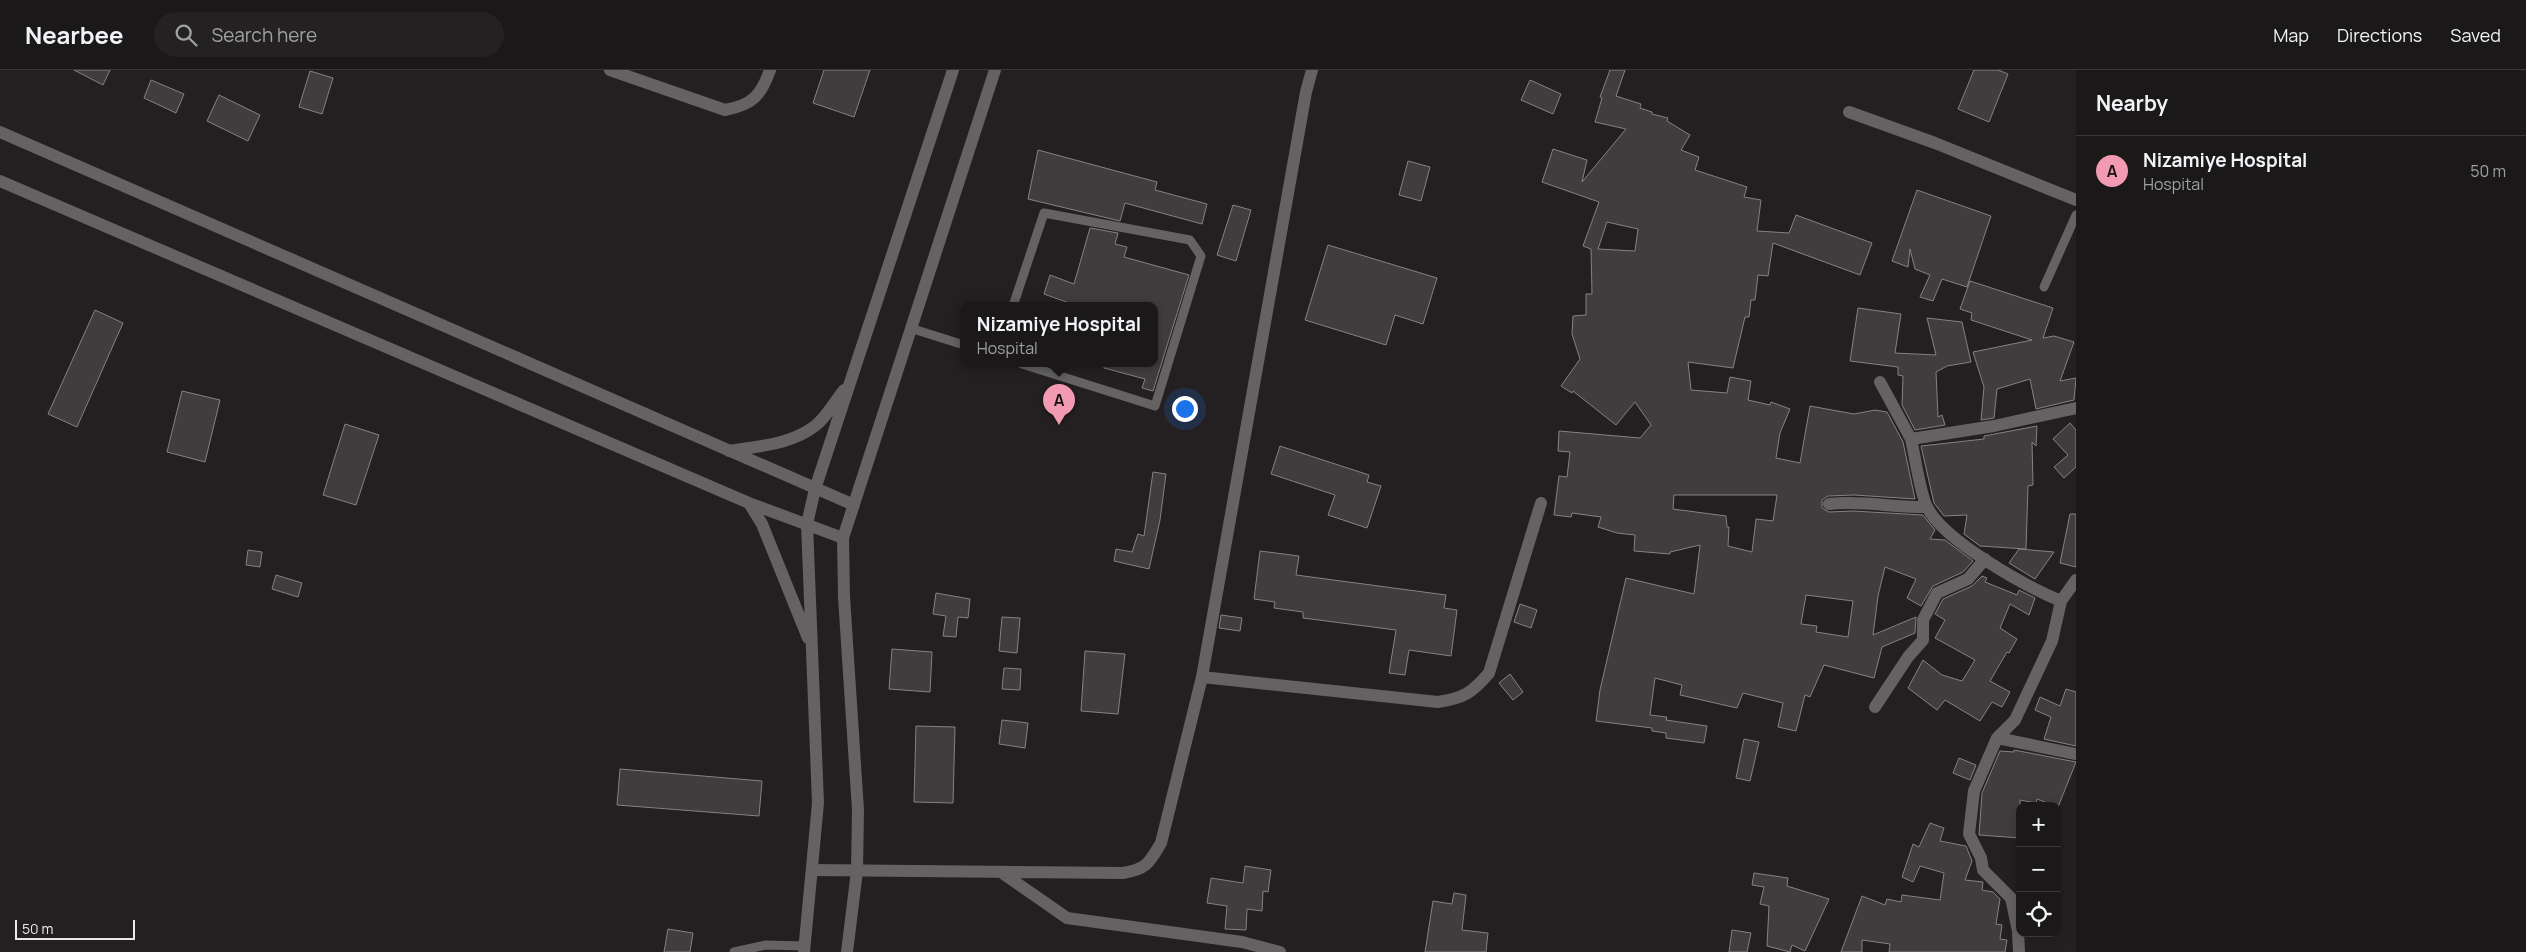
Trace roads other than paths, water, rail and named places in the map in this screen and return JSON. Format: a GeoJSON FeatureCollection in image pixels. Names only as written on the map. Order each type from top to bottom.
{"type":"FeatureCollection","features":[{"type":"Feature","properties":{"kind":"street"},"geometry":{"type":"LineString","coordinates":[[610,70],[725,110],[744,106],[756,98],[770,70]]}},
{"type":"Feature","properties":{"kind":"street"},"geometry":{"type":"LineString","coordinates":[[804,949],[818,803],[807,524],[815,489],[953,70]]}},
{"type":"Feature","properties":{"kind":"street"},"geometry":{"type":"LineString","coordinates":[[848,952],[856,871],[858,810],[844,597],[843,538],[995,70]]}},
{"type":"Feature","properties":{"kind":"street"},"geometry":{"type":"LineString","coordinates":[[812,870],[1123,873],[1139,870],[1149,863],[1161,843],[1202,677],[1306,92],[1312,70]]}},
{"type":"Feature","properties":{"kind":"street"},"geometry":{"type":"LineString","coordinates":[[1849,112],[1935,143],[2076,200]]}},
{"type":"Feature","properties":{"kind":"street"},"geometry":{"type":"LineString","coordinates":[[0,132],[815,489],[854,504]]}},
{"type":"Feature","properties":{"kind":"street"},"geometry":{"type":"LineString","coordinates":[[0,181],[749,503],[843,538]]}},
{"type":"Feature","properties":{"kind":"street"},"geometry":{"type":"LineString","coordinates":[[728,451],[781,443],[801,435],[816,425],[850,382]]}},
{"type":"Feature","properties":{"kind":"street"},"geometry":{"type":"LineString","coordinates":[[1880,382],[1911,439],[1927,507],[1960,544],[2044,594],[2061,601]]}},
{"type":"Feature","properties":{"kind":"street"},"geometry":{"type":"LineString","coordinates":[[1911,439],[1994,426],[2076,408]]}},
{"type":"Feature","properties":{"kind":"street"},"geometry":{"type":"LineString","coordinates":[[1829,504],[1851,502],[1905,508],[1927,507]]}},
{"type":"Feature","properties":{"kind":"street"},"geometry":{"type":"LineString","coordinates":[[749,503],[762,524],[811,647]]}},
{"type":"Feature","properties":{"kind":"street"},"geometry":{"type":"LineString","coordinates":[[1202,677],[1438,702],[1457,699],[1474,690],[1489,673],[1541,503]]}},
{"type":"Feature","properties":{"kind":"street"},"geometry":{"type":"LineString","coordinates":[[1875,707],[1908,657],[1923,640],[1923,620],[1937,593],[1968,579],[1985,559]]}},
{"type":"Feature","properties":{"kind":"street"},"geometry":{"type":"LineString","coordinates":[[2019,952],[2018,931],[2011,898],[1983,870],[1981,858],[1969,834],[1974,792],[1997,738],[2016,720],[2052,640],[2061,601],[2076,580]]}},
{"type":"Feature","properties":{"kind":"street"},"geometry":{"type":"LineString","coordinates":[[1997,738],[2076,754]]}},
{"type":"Feature","properties":{"kind":"street"},"geometry":{"type":"LineString","coordinates":[[1001,872],[1067,918],[1242,942],[1280,952]]}},
{"type":"Feature","properties":{"kind":"lane"},"geometry":{"type":"LineString","coordinates":[[1015,302],[1044,213],[1190,240],[1202,256],[1155,406],[1032,367]]}},
{"type":"Feature","properties":{"kind":"lane"},"geometry":{"type":"LineString","coordinates":[[2044,287],[2076,215]]}},
{"type":"Feature","properties":{"kind":"lane"},"geometry":{"type":"LineString","coordinates":[[910,328],[960,344]]}},
{"type":"Feature","properties":{"kind":"lane"},"geometry":{"type":"LineString","coordinates":[[734,952],[766,949],[804,949]]}},
{"type":"Feature","properties":{"kind":"place","name":"Nizamiye Hospital"},"geometry":{"type":"Point","coordinates":[1059,425]}}]}
